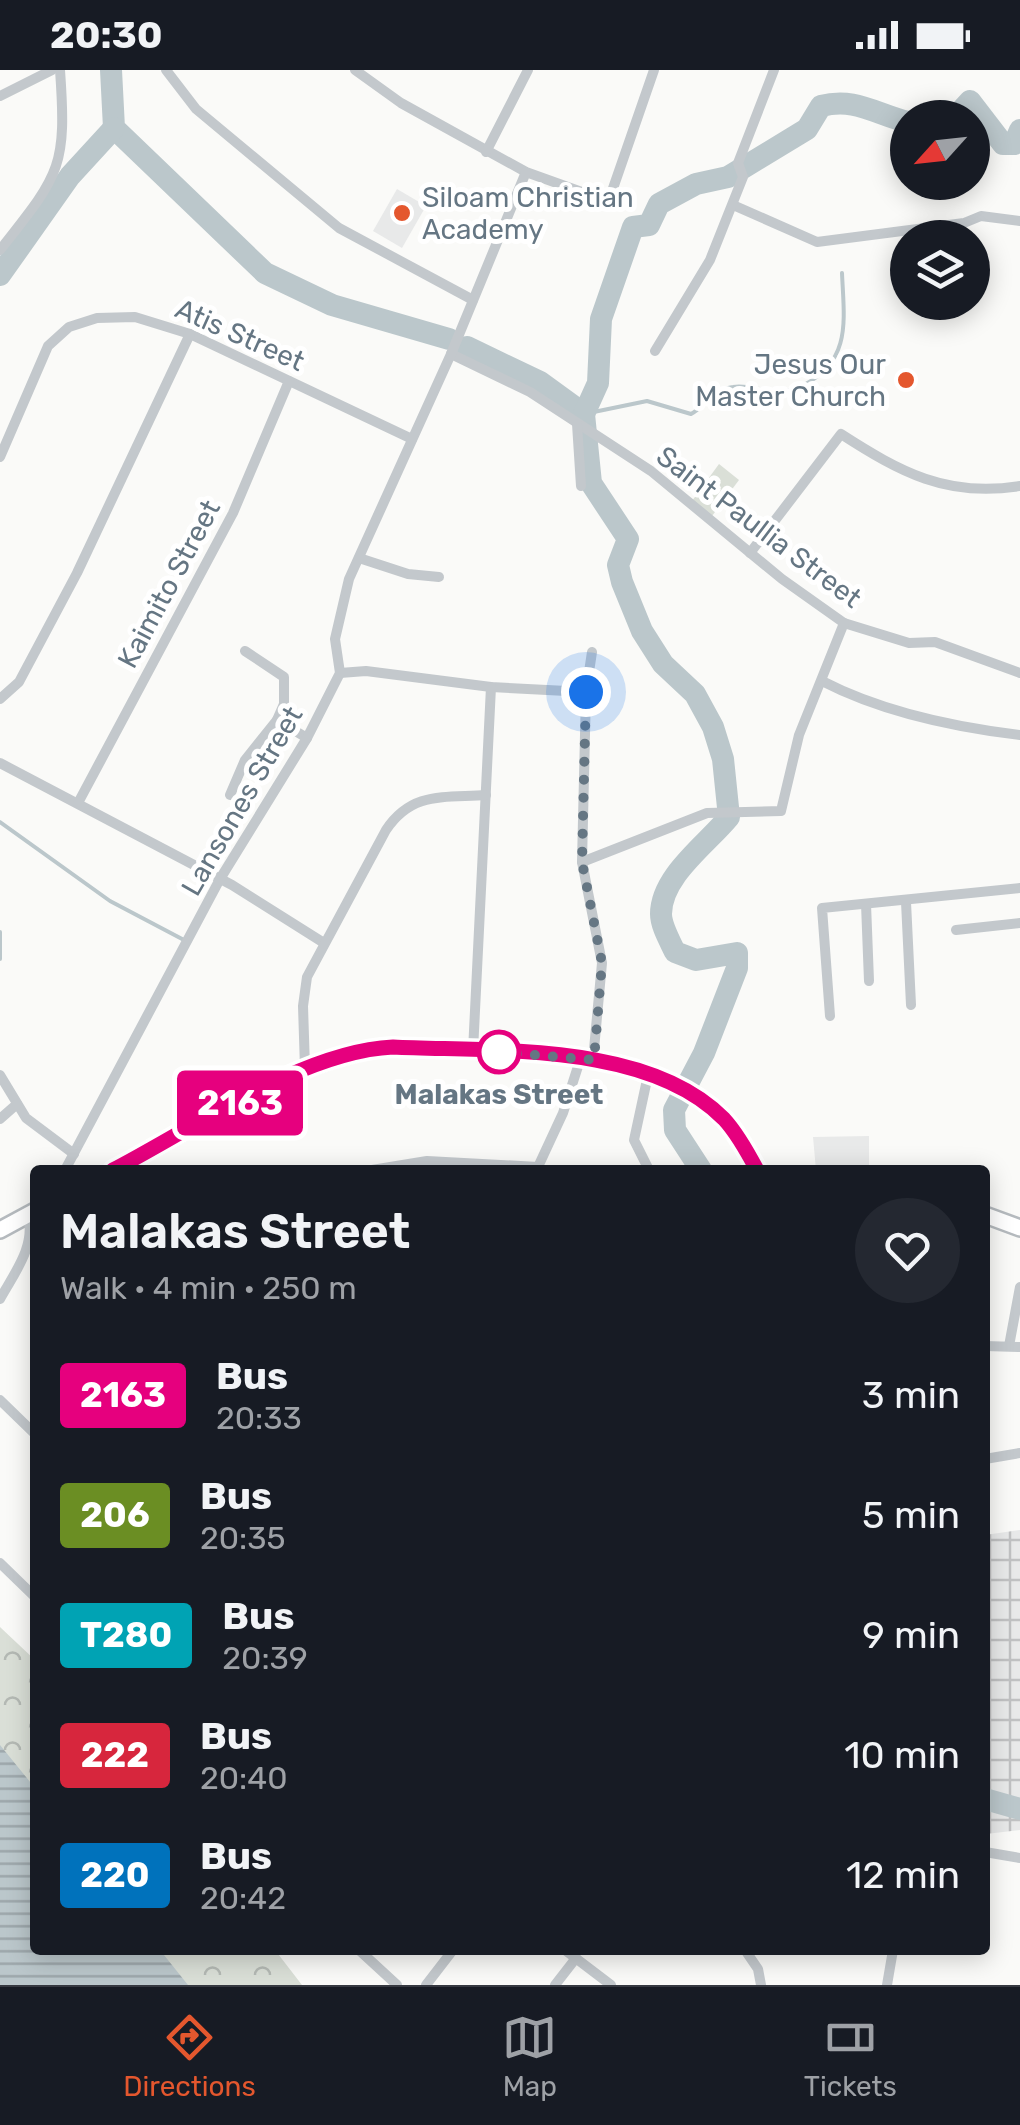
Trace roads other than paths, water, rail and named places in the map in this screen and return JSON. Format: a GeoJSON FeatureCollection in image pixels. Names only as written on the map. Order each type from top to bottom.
{"type":"FeatureCollection","features":[{"type":"Feature","properties":{"kind":"main road"},"geometry":{"type":"LineString","coordinates":[[123,1165],[305,1068],[362,1048],[587,1058],[648,1076],[697,1100],[723,1118],[754,1165]]}},
{"type":"Feature","properties":{"kind":"main road"},"geometry":{"type":"LineString","coordinates":[[0,1230],[30,1214]]}},
{"type":"Feature","properties":{"kind":"main road"},"geometry":{"type":"LineString","coordinates":[[990,1217],[1020,1228]]}},
{"type":"Feature","properties":{"kind":"street"},"geometry":{"type":"LineString","coordinates":[[0,96],[56,70],[64,139],[60,164],[0,250]]}},
{"type":"Feature","properties":{"kind":"street"},"geometry":{"type":"LineString","coordinates":[[166,70],[196,109],[339,228],[474,300]]}},
{"type":"Feature","properties":{"kind":"street"},"geometry":{"type":"LineString","coordinates":[[356,70],[402,103],[486,152],[526,172],[607,199],[654,70]]}},
{"type":"Feature","properties":{"kind":"street"},"geometry":{"type":"LineString","coordinates":[[486,152],[528,70]]}},
{"type":"Feature","properties":{"kind":"street"},"geometry":{"type":"LineString","coordinates":[[655,351],[710,260],[742,177],[738,163],[774,70]]}},
{"type":"Feature","properties":{"kind":"street"},"geometry":{"type":"LineString","coordinates":[[526,172],[451,354],[359,558],[338,612],[335,640],[340,673],[366,671],[491,687],[586,692]]}},
{"type":"Feature","properties":{"kind":"street"},"geometry":{"type":"LineString","coordinates":[[733,205],[817,242],[964,223],[981,216],[1020,220]]}},
{"type":"Feature","properties":{"kind":"street","name":"Atis Street"},"geometry":{"type":"LineString","coordinates":[[0,457],[48,346],[69,326],[97,318],[135,316],[190,334],[412,439]]}},
{"type":"Feature","properties":{"kind":"street"},"geometry":{"type":"LineString","coordinates":[[0,699],[19,682],[77,573],[190,334]]}},
{"type":"Feature","properties":{"kind":"street","name":"Saint Paullia Street"},"geometry":{"type":"LineString","coordinates":[[451,354],[530,392],[651,471],[750,553],[844,622],[910,643],[935,642],[1020,673]]}},
{"type":"Feature","properties":{"kind":"street","name":"Kaimito Street"},"geometry":{"type":"LineString","coordinates":[[78,802],[233,512],[289,380]]}},
{"type":"Feature","properties":{"kind":"street"},"geometry":{"type":"LineString","coordinates":[[581,486],[584,428]]}},
{"type":"Feature","properties":{"kind":"street"},"geometry":{"type":"LineString","coordinates":[[750,553],[841,434],[899,471],[923,479],[985,490],[1020,486]]}},
{"type":"Feature","properties":{"kind":"street"},"geometry":{"type":"LineString","coordinates":[[359,558],[408,574],[439,577]]}},
{"type":"Feature","properties":{"kind":"street"},"geometry":{"type":"LineString","coordinates":[[582,862],[706,812],[782,811],[798,735],[844,622]]}},
{"type":"Feature","properties":{"kind":"street"},"geometry":{"type":"LineString","coordinates":[[230,796],[245,760],[277,720],[284,704],[284,678],[245,651]]}},
{"type":"Feature","properties":{"kind":"street"},"geometry":{"type":"LineString","coordinates":[[539,1165],[587,1058],[602,963],[582,862],[586,692],[592,652]]}},
{"type":"Feature","properties":{"kind":"street","name":"Lansones Street"},"geometry":{"type":"LineString","coordinates":[[67,1165],[220,880],[307,738],[340,673]]}},
{"type":"Feature","properties":{"kind":"street"},"geometry":{"type":"LineString","coordinates":[[822,680],[870,701],[968,729],[1020,735]]}},
{"type":"Feature","properties":{"kind":"street"},"geometry":{"type":"LineString","coordinates":[[473,1051],[491,687]]}},
{"type":"Feature","properties":{"kind":"street"},"geometry":{"type":"LineString","coordinates":[[277,720],[307,738]]}},
{"type":"Feature","properties":{"kind":"street"},"geometry":{"type":"LineString","coordinates":[[0,763],[220,880],[324,943]]}},
{"type":"Feature","properties":{"kind":"street"},"geometry":{"type":"LineString","coordinates":[[305,1068],[305,992],[324,943],[400,809],[421,800],[486,796]]}},
{"type":"Feature","properties":{"kind":"street"},"geometry":{"type":"LineString","coordinates":[[830,1016],[822,908],[1020,888]]}},
{"type":"Feature","properties":{"kind":"street"},"geometry":{"type":"LineString","coordinates":[[906,902],[911,1005]]}},
{"type":"Feature","properties":{"kind":"street"},"geometry":{"type":"LineString","coordinates":[[866,904],[869,981]]}},
{"type":"Feature","properties":{"kind":"street"},"geometry":{"type":"LineString","coordinates":[[956,930],[1020,922]]}},
{"type":"Feature","properties":{"kind":"street"},"geometry":{"type":"LineString","coordinates":[[0,1075],[38,1130],[74,1154]]}},
{"type":"Feature","properties":{"kind":"street"},"geometry":{"type":"LineString","coordinates":[[646,1165],[634,1140],[648,1076]]}},
{"type":"Feature","properties":{"kind":"street"},"geometry":{"type":"LineString","coordinates":[[0,1119],[17,1104]]}},
{"type":"Feature","properties":{"kind":"street"},"geometry":{"type":"LineString","coordinates":[[636,1165],[640,1157]]}},
{"type":"Feature","properties":{"kind":"street"},"geometry":{"type":"LineString","coordinates":[[403,1165],[427,1161],[490,1165]]}},
{"type":"Feature","properties":{"kind":"street"},"geometry":{"type":"LineString","coordinates":[[0,1299],[30,1238]]}},
{"type":"Feature","properties":{"kind":"street"},"geometry":{"type":"LineString","coordinates":[[990,1346],[1015,1347],[1020,1286]]}},
{"type":"Feature","properties":{"kind":"street"},"geometry":{"type":"LineString","coordinates":[[0,1400],[30,1429]]}},
{"type":"Feature","properties":{"kind":"street"},"geometry":{"type":"LineString","coordinates":[[990,1457],[1020,1453]]}},
{"type":"Feature","properties":{"kind":"street"},"geometry":{"type":"LineString","coordinates":[[0,1563],[30,1592]]}},
{"type":"Feature","properties":{"kind":"street"},"geometry":{"type":"LineString","coordinates":[[990,1853],[1020,1858]]}},
{"type":"Feature","properties":{"kind":"street"},"geometry":{"type":"LineString","coordinates":[[364,1955],[397,1985]]}},
{"type":"Feature","properties":{"kind":"street"},"geometry":{"type":"LineString","coordinates":[[426,1985],[449,1955]]}},
{"type":"Feature","properties":{"kind":"street"},"geometry":{"type":"LineString","coordinates":[[572,1955],[611,1985]]}},
{"type":"Feature","properties":{"kind":"street"},"geometry":{"type":"LineString","coordinates":[[749,1955],[758,1968],[761,1985]]}},
{"type":"Feature","properties":{"kind":"street"},"geometry":{"type":"LineString","coordinates":[[887,1985],[892,1955]]}},
{"type":"Feature","properties":{"kind":"street"},"geometry":{"type":"LineString","coordinates":[[554,1985],[576,1958]]}},
{"type":"Feature","properties":{"kind":"waterway"},"geometry":{"type":"LineString","coordinates":[[111,70],[114,128],[265,273],[332,305],[449,339]]}},
{"type":"Feature","properties":{"kind":"waterway"},"geometry":{"type":"LineString","coordinates":[[584,414],[598,383],[601,319],[633,227],[649,225],[659,204],[696,184],[728,177],[807,129],[821,106],[855,105],[890,116]]}},
{"type":"Feature","properties":{"kind":"waterway"},"geometry":{"type":"LineString","coordinates":[[990,127],[1003,144],[1014,144],[1020,130]]}},
{"type":"Feature","properties":{"kind":"waterway"},"geometry":{"type":"LineString","coordinates":[[0,275],[70,176],[114,128]]}},
{"type":"Feature","properties":{"kind":"waterway"},"geometry":{"type":"LineString","coordinates":[[804,385],[819,375],[838,351],[844,322],[842,273]]}},
{"type":"Feature","properties":{"kind":"waterway"},"geometry":{"type":"LineString","coordinates":[[467,347],[540,382],[584,414],[591,483],[628,539],[618,565],[622,582],[642,631],[663,664],[695,694],[713,727],[723,759],[729,817],[677,874],[663,900],[661,914],[675,952],[696,960],[737,953],[737,968],[704,1053],[674,1110],[675,1130],[698,1165]]}},
{"type":"Feature","properties":{"kind":"waterway"},"geometry":{"type":"LineString","coordinates":[[584,414],[647,401],[691,414],[727,388],[791,390]]}},
{"type":"Feature","properties":{"kind":"waterway"},"geometry":{"type":"LineString","coordinates":[[0,822],[110,901],[184,940]]}},
{"type":"Feature","properties":{"kind":"waterway"},"geometry":{"type":"LineString","coordinates":[[0,932],[0,959]]}},
{"type":"Feature","properties":{"kind":"waterway"},"geometry":{"type":"LineString","coordinates":[[990,1800],[1020,1809]]}},
{"type":"Feature","properties":{"kind":"place","name":"Siloam Christian Academy"},"geometry":{"type":"Point","coordinates":[402,213]}},
{"type":"Feature","properties":{"kind":"place","name":"Jesus Our Master Church"},"geometry":{"type":"Point","coordinates":[906,380]}},
{"type":"Feature","properties":{"kind":"place","name":"Malakas Street"},"geometry":{"type":"Point","coordinates":[499,1052]}}]}
